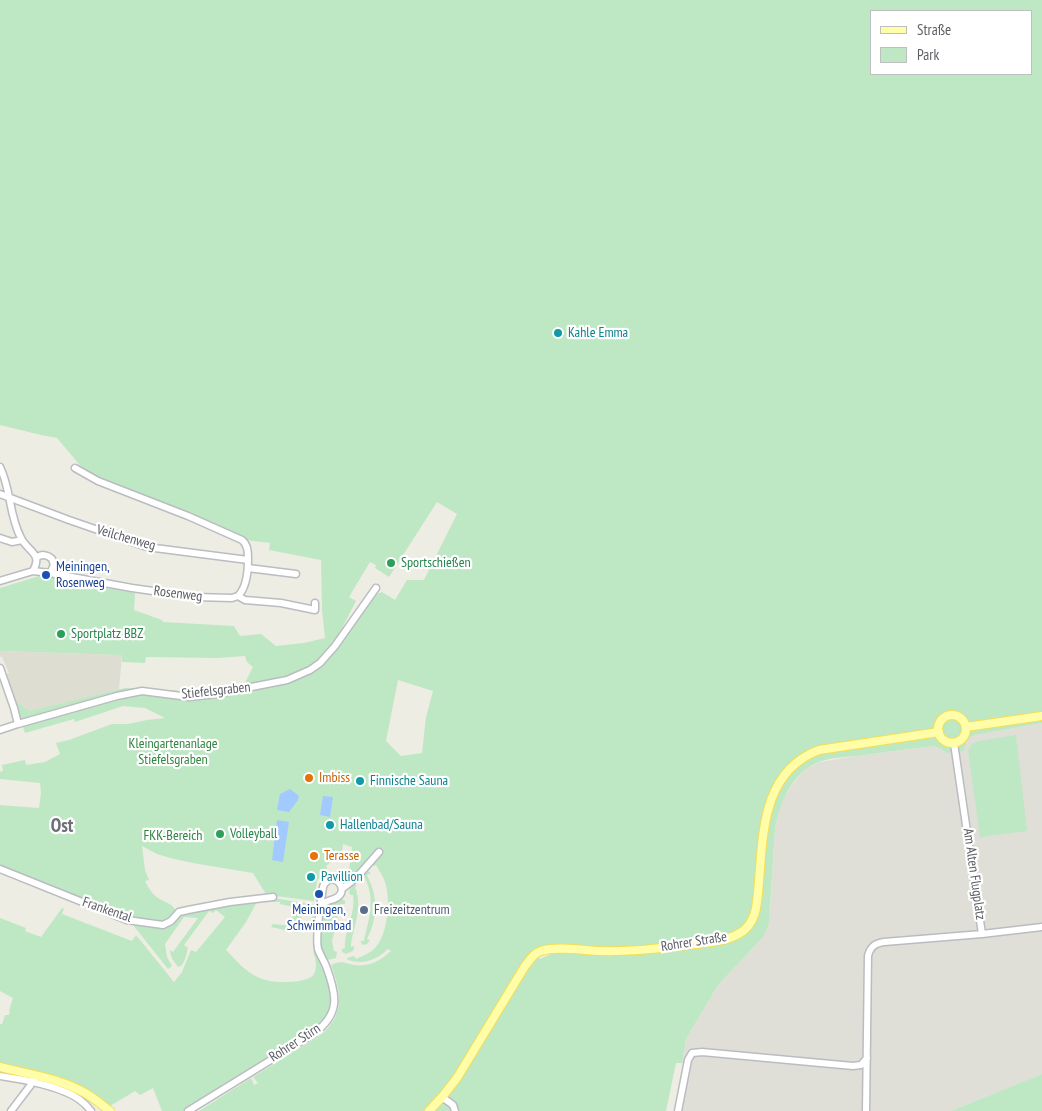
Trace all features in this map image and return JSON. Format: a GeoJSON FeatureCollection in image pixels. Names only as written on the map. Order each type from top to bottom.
{"type":"FeatureCollection","features":[{"type":"Feature","properties":{"kind":"main road"},"geometry":{"type":"LineString","coordinates":[[949,716],[960,718],[966,727],[966,732],[962,739],[954,743],[948,743],[943,740],[938,728],[941,722],[949,716]]}},
{"type":"Feature","properties":{"kind":"main road"},"geometry":{"type":"LineString","coordinates":[[966,727],[1042,716]]}},
{"type":"Feature","properties":{"kind":"main road","name":"Rohrer Straße"},"geometry":{"type":"LineString","coordinates":[[429,1111],[457,1078],[525,966],[540,951],[550,949],[609,951],[668,948],[725,939],[737,935],[748,926],[756,910],[763,832],[771,798],[787,772],[808,754],[819,750],[939,732]]}},
{"type":"Feature","properties":{"kind":"main road"},"geometry":{"type":"LineString","coordinates":[[0,1067],[34,1079],[61,1082],[93,1098],[110,1111]]}},
{"type":"Feature","properties":{"kind":"street"},"geometry":{"type":"LineString","coordinates":[[0,466],[18,531],[22,540],[33,551],[36,558],[36,565],[33,571],[0,581]]}},
{"type":"Feature","properties":{"kind":"street"},"geometry":{"type":"LineString","coordinates":[[75,468],[98,481],[188,516],[246,543],[248,568],[244,588],[238,596]]}},
{"type":"Feature","properties":{"kind":"street","name":"Veilchenweg"},"geometry":{"type":"LineString","coordinates":[[0,494],[147,547],[248,560]]}},
{"type":"Feature","properties":{"kind":"street"},"geometry":{"type":"LineString","coordinates":[[0,538],[12,542],[22,540]]}},
{"type":"Feature","properties":{"kind":"street"},"geometry":{"type":"LineString","coordinates":[[36,558],[45,555],[52,559],[54,565],[50,573]]}},
{"type":"Feature","properties":{"kind":"street"},"geometry":{"type":"LineString","coordinates":[[248,568],[296,574]]}},
{"type":"Feature","properties":{"kind":"street","name":"Rosenweg"},"geometry":{"type":"LineString","coordinates":[[33,571],[195,597],[232,598],[238,596],[245,600],[281,603],[315,610],[315,603]]}},
{"type":"Feature","properties":{"kind":"street","name":"Stiefelsgraben"},"geometry":{"type":"LineString","coordinates":[[0,730],[117,696],[142,692],[188,697],[216,694],[287,680],[310,670],[320,663],[335,646],[376,588]]}},
{"type":"Feature","properties":{"kind":"street"},"geometry":{"type":"LineString","coordinates":[[0,668],[18,724]]}},
{"type":"Feature","properties":{"kind":"street","name":"Am Alten Flugplatz"},"geometry":{"type":"LineString","coordinates":[[866,1111],[868,956],[873,947],[884,942],[982,934],[954,743]]}},
{"type":"Feature","properties":{"kind":"street"},"geometry":{"type":"LineString","coordinates":[[321,908],[326,902],[341,895],[342,889],[356,878],[379,852]]}},
{"type":"Feature","properties":{"kind":"street","name":"Frankental"},"geometry":{"type":"LineString","coordinates":[[0,869],[126,920],[163,925],[171,921],[178,912],[230,902],[273,897]]}},
{"type":"Feature","properties":{"kind":"street","name":"Rohrer Stirn"},"geometry":{"type":"LineString","coordinates":[[188,1111],[313,1034],[330,1017],[335,996],[333,984],[318,948],[318,930],[323,887],[328,880],[336,880],[341,884],[342,889]]}},
{"type":"Feature","properties":{"kind":"street"},"geometry":{"type":"LineString","coordinates":[[982,934],[1042,927]]}},
{"type":"Feature","properties":{"kind":"street"},"geometry":{"type":"LineString","coordinates":[[678,1111],[688,1060],[692,1053],[702,1052],[853,1066],[861,1065],[866,1061],[867,1057]]}},
{"type":"Feature","properties":{"kind":"street"},"geometry":{"type":"LineString","coordinates":[[0,1076],[34,1079],[74,1096],[92,1111]]}},
{"type":"Feature","properties":{"kind":"street"},"geometry":{"type":"LineString","coordinates":[[11,1111],[34,1079]]}},
{"type":"Feature","properties":{"kind":"street"},"geometry":{"type":"LineString","coordinates":[[442,1097],[452,1105],[455,1111]]}},
{"type":"Feature","properties":{"kind":"shaded area"},"geometry":{"type":"Polygon","coordinates":[[[0,651],[122,655],[119,690],[29,711],[14,699],[4,675],[9,673],[2,657],[0,657],[0,651]]]}},
{"type":"Feature","properties":{"kind":"shaded area"},"geometry":{"type":"Polygon","coordinates":[[[1042,723],[1042,1074],[951,1111],[680,1111],[688,1064],[682,1063],[686,1039],[718,985],[764,936],[770,913],[777,817],[785,796],[800,775],[806,769],[820,762],[850,757],[933,746],[947,753],[964,747],[969,739],[975,735],[1042,723]]]}},
{"type":"Feature","properties":{"kind":"green space"},"geometry":{"type":"Polygon","coordinates":[[[0,0],[1042,0],[1042,723],[975,735],[967,742],[964,751],[947,753],[933,746],[835,758],[819,762],[801,773],[788,790],[777,819],[769,923],[764,936],[718,985],[686,1039],[682,1063],[676,1063],[666,1111],[199,1111],[251,1078],[254,1085],[258,1083],[253,1077],[319,1036],[328,1028],[334,1020],[339,1003],[337,984],[331,965],[340,962],[354,965],[369,964],[383,958],[391,951],[388,949],[374,959],[365,962],[348,960],[347,958],[354,956],[356,959],[369,953],[378,944],[382,936],[388,908],[387,890],[384,880],[376,865],[373,866],[370,859],[349,879],[345,880],[347,870],[349,870],[352,847],[343,844],[342,851],[330,860],[326,866],[326,874],[317,880],[314,901],[276,896],[275,894],[267,896],[253,873],[170,858],[142,846],[145,870],[149,880],[145,881],[146,883],[156,896],[175,909],[174,915],[167,922],[127,918],[0,865],[0,805],[39,808],[41,793],[40,783],[0,779],[0,772],[3,771],[2,765],[25,760],[26,765],[45,762],[60,754],[56,743],[112,724],[128,724],[165,718],[145,708],[123,706],[75,722],[74,719],[25,733],[14,699],[29,711],[125,688],[204,690],[245,683],[253,667],[247,662],[245,656],[217,658],[146,657],[145,663],[122,662],[122,655],[0,651],[0,588],[42,576],[135,593],[134,610],[163,622],[234,626],[240,636],[261,634],[276,646],[304,643],[325,638],[322,610],[321,560],[269,550],[270,543],[245,540],[90,475],[57,438],[0,425],[0,0]],[[437,502],[389,577],[375,568],[376,565],[370,562],[349,597],[356,601],[334,644],[377,594],[382,592],[395,600],[407,580],[424,580],[457,514],[437,502]],[[398,680],[386,741],[401,756],[422,753],[426,717],[433,691],[398,680]],[[733,932],[687,943],[640,947],[546,945],[533,951],[540,959],[553,953],[637,954],[679,950],[736,939],[733,932]]]}},
{"type":"Feature","properties":{"kind":"green space"},"geometry":{"type":"Polygon","coordinates":[[[1016,735],[1027,831],[980,837],[968,750],[972,744],[979,741],[1016,735]]]}},
{"type":"Feature","properties":{"kind":"green space"},"geometry":{"type":"Polygon","coordinates":[[[368,871],[371,873],[367,875],[375,899],[375,915],[367,939],[370,940],[367,944],[362,945],[361,941],[364,941],[371,902],[365,878],[361,878],[368,871]]]}},
{"type":"Feature","properties":{"kind":"green space"},"geometry":{"type":"Polygon","coordinates":[[[354,884],[357,886],[355,887],[358,909],[351,944],[351,947],[354,946],[354,950],[346,954],[342,952],[342,949],[345,948],[346,935],[353,908],[353,895],[350,895],[349,892],[354,884]]]}},
{"type":"Feature","properties":{"kind":"green space"},"geometry":{"type":"Polygon","coordinates":[[[273,898],[316,905],[314,919],[312,919],[313,910],[303,909],[299,933],[271,927],[273,924],[291,926],[294,907],[280,904],[280,902],[273,902],[273,898]]]}},
{"type":"Feature","properties":{"kind":"green space"},"geometry":{"type":"Polygon","coordinates":[[[342,899],[345,901],[345,904],[341,904],[332,941],[334,951],[337,952],[336,958],[328,960],[321,946],[321,918],[325,918],[325,915],[322,914],[326,906],[342,899]]]}},
{"type":"Feature","properties":{"kind":"green space"},"geometry":{"type":"Polygon","coordinates":[[[258,900],[246,922],[226,950],[241,966],[252,974],[274,982],[294,982],[311,977],[316,968],[313,951],[317,952],[330,986],[331,1004],[329,1013],[324,1021],[312,1031],[183,1111],[162,1111],[153,1088],[140,1095],[135,1091],[110,1106],[88,1090],[71,1081],[0,1064],[0,1024],[2,1024],[5,1015],[9,1015],[13,998],[0,991],[0,918],[26,928],[25,931],[41,937],[62,908],[64,909],[62,914],[132,941],[136,935],[174,982],[182,972],[191,950],[196,952],[225,917],[216,910],[213,913],[209,911],[184,945],[188,948],[186,957],[184,962],[178,967],[171,957],[170,950],[173,952],[198,918],[184,917],[165,944],[167,957],[172,966],[168,969],[133,925],[135,922],[164,927],[181,913],[258,900]]]}},
{"type":"Feature","properties":{"kind":"green space"},"geometry":{"type":"Polygon","coordinates":[[[1042,1074],[1042,1111],[951,1111],[1042,1074]]]}},
{"type":"Feature","properties":{"kind":"water"},"geometry":{"type":"Polygon","coordinates":[[[290,789],[299,796],[298,800],[289,812],[277,810],[280,794],[290,789]]]}},
{"type":"Feature","properties":{"kind":"water"},"geometry":{"type":"Polygon","coordinates":[[[323,796],[333,797],[330,817],[320,815],[323,796]]]}},
{"type":"Feature","properties":{"kind":"water"},"geometry":{"type":"Polygon","coordinates":[[[277,820],[289,822],[283,862],[272,860],[277,820]]]}},
{"type":"Feature","properties":{"kind":"place","name":"Kahle Emma"},"geometry":{"type":"Point","coordinates":[558,333]}},
{"type":"Feature","properties":{"kind":"place","name":"Sportschießen"},"geometry":{"type":"Point","coordinates":[391,563]}},
{"type":"Feature","properties":{"kind":"place","name":"Meiningen, Rosenweg"},"geometry":{"type":"Point","coordinates":[46,575]}},
{"type":"Feature","properties":{"kind":"place","name":"Sportplatz BBZ"},"geometry":{"type":"Point","coordinates":[61,634]}},
{"type":"Feature","properties":{"kind":"place","name":"Imbiss"},"geometry":{"type":"Point","coordinates":[309,778]}},
{"type":"Feature","properties":{"kind":"place","name":"Finnische Sauna"},"geometry":{"type":"Point","coordinates":[360,781]}},
{"type":"Feature","properties":{"kind":"place","name":"Hallenbad/Sauna"},"geometry":{"type":"Point","coordinates":[330,825]}},
{"type":"Feature","properties":{"kind":"place","name":"Volleyball"},"geometry":{"type":"Point","coordinates":[220,834]}},
{"type":"Feature","properties":{"kind":"place","name":"Terasse"},"geometry":{"type":"Point","coordinates":[314,856]}},
{"type":"Feature","properties":{"kind":"place","name":"Pavillion"},"geometry":{"type":"Point","coordinates":[311,877]}},
{"type":"Feature","properties":{"kind":"place","name":"Meiningen, Schwimmbad"},"geometry":{"type":"Point","coordinates":[319,894]}},
{"type":"Feature","properties":{"kind":"place","name":"Freizeitzentrum"},"geometry":{"type":"Point","coordinates":[364,910]}},
{"type":"Feature","properties":{"kind":"district","name":"Ost"},"geometry":{"type":"Point","coordinates":[62,827]}},
{"type":"Feature","properties":{"kind":"park label","name":"Kleingartenanlage Stiefelsgraben"},"geometry":{"type":"Point","coordinates":[173,752]}},
{"type":"Feature","properties":{"kind":"park label","name":"FKK-Bereich"},"geometry":{"type":"Point","coordinates":[173,836]}}]}
